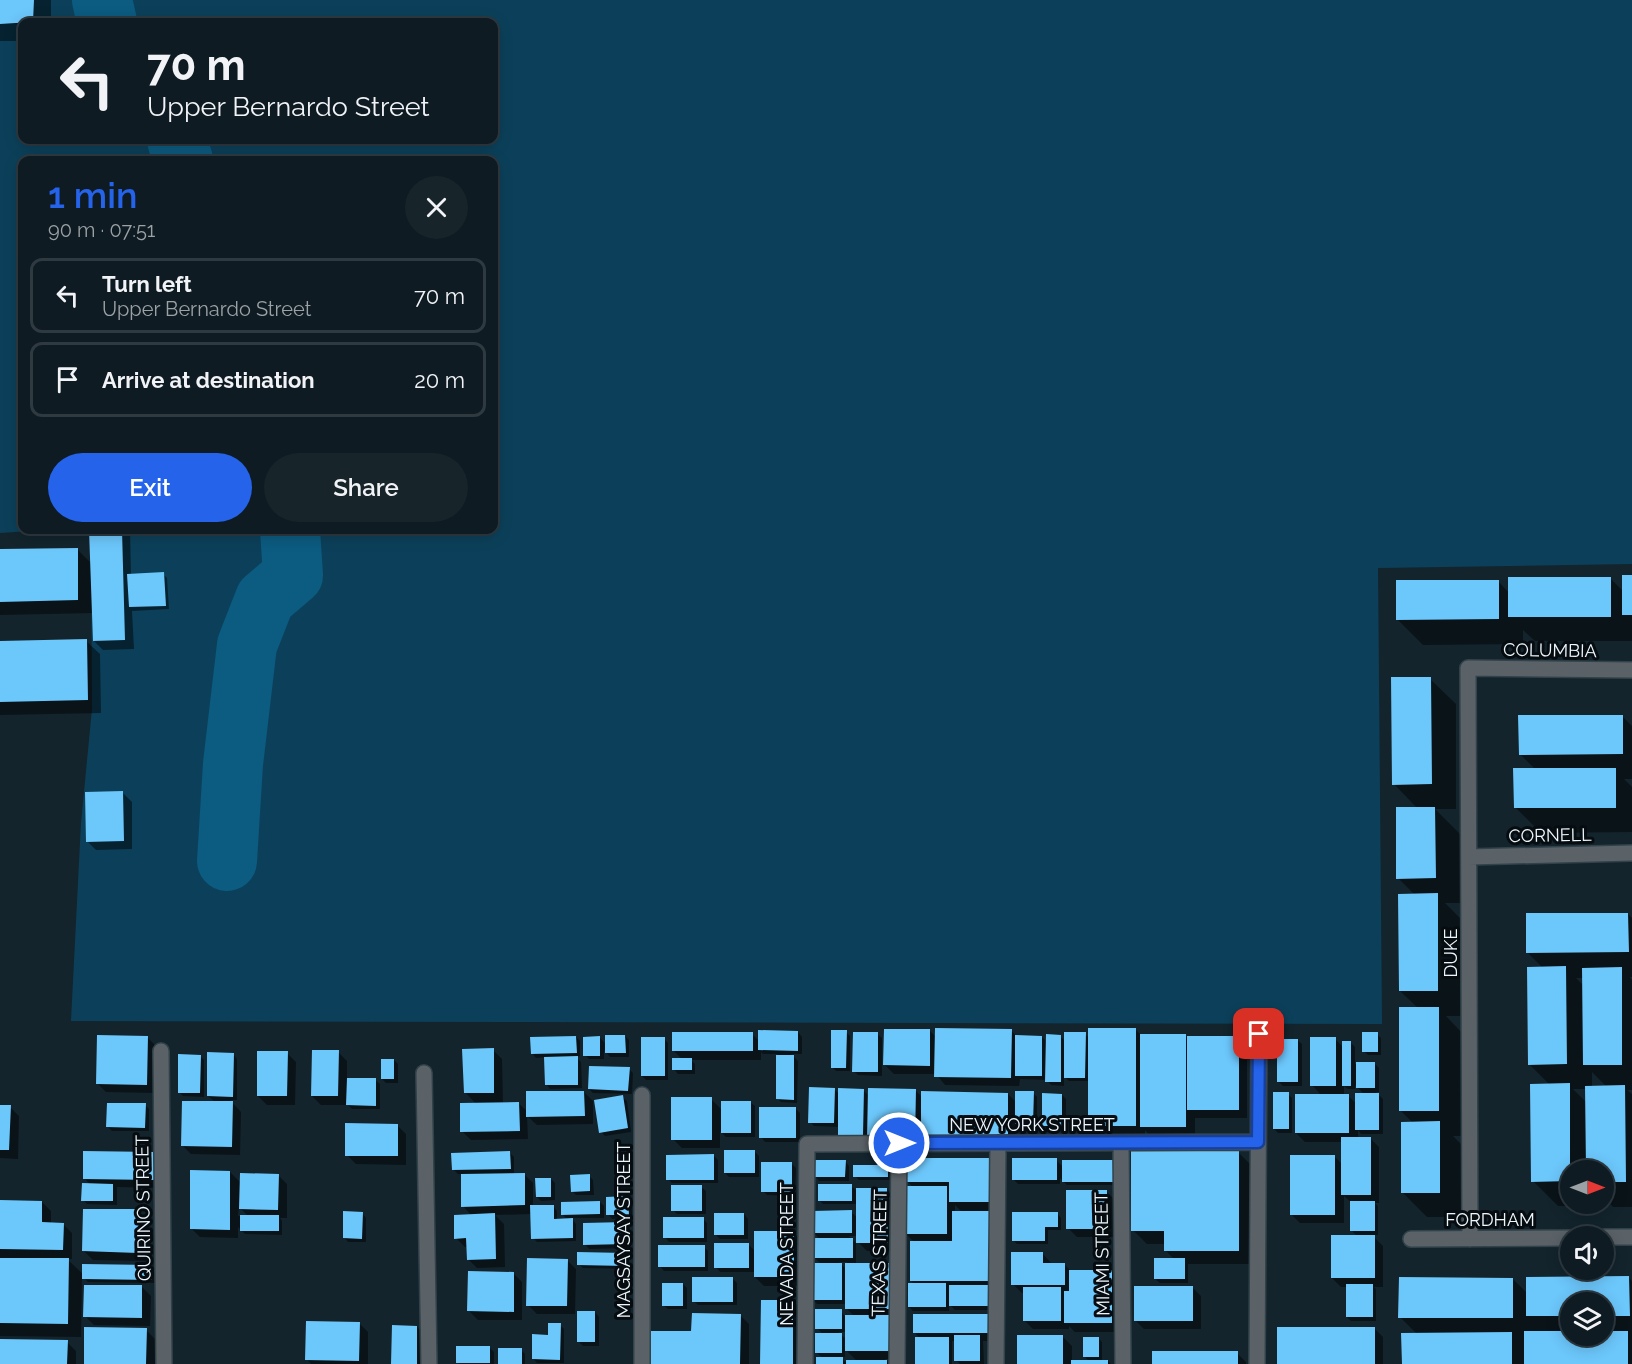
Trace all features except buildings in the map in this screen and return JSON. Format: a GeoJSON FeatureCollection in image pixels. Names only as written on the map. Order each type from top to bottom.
{"type":"FeatureCollection","features":[{"type":"Feature","properties":{"kind":"street","name":"COLUMBIA"},"geometry":{"type":"LineString","coordinates":[[1468,668],[1632,670]]}},
{"type":"Feature","properties":{"kind":"street","name":"DUKE"},"geometry":{"type":"LineString","coordinates":[[1468,668],[1470,1239]]}},
{"type":"Feature","properties":{"kind":"street","name":"CORNELL"},"geometry":{"type":"LineString","coordinates":[[1469,856],[1632,853]]}},
{"type":"Feature","properties":{"kind":"street"},"geometry":{"type":"LineString","coordinates":[[1257,1364],[1259,1034]]}},
{"type":"Feature","properties":{"kind":"street","name":"QUIRINO STREET"},"geometry":{"type":"LineString","coordinates":[[161,1051],[164,1364]]}},
{"type":"Feature","properties":{"kind":"street"},"geometry":{"type":"LineString","coordinates":[[424,1073],[429,1364]]}},
{"type":"Feature","properties":{"kind":"street","name":"MAGSAYSAY STREET"},"geometry":{"type":"LineString","coordinates":[[642,1095],[642,1364]]}},
{"type":"Feature","properties":{"kind":"street","name":"NEW YORK STREET"},"geometry":{"type":"LineString","coordinates":[[807,1144],[1258,1142]]}},
{"type":"Feature","properties":{"kind":"street","name":"TEXAS STREET"},"geometry":{"type":"LineString","coordinates":[[897,1364],[899,1143]]}},
{"type":"Feature","properties":{"kind":"street"},"geometry":{"type":"LineString","coordinates":[[996,1364],[998,1143]]}},
{"type":"Feature","properties":{"kind":"street","name":"MIAMI STREET"},"geometry":{"type":"LineString","coordinates":[[1121,1143],[1123,1364]]}},
{"type":"Feature","properties":{"kind":"street","name":"NEVADA STREET"},"geometry":{"type":"LineString","coordinates":[[805,1364],[807,1144]]}},
{"type":"Feature","properties":{"kind":"street"},"geometry":{"type":"LineString","coordinates":[[1614,1237],[1632,1237]]}},
{"type":"Feature","properties":{"kind":"street","name":"FORDHAM"},"geometry":{"type":"LineString","coordinates":[[1411,1239],[1560,1238]]}},
{"type":"Feature","properties":{"kind":"shaded area"},"geometry":{"type":"Polygon","coordinates":[[[34,0],[1632,0],[1632,564],[1378,568],[1382,1024],[71,1021],[81,823],[92,709],[91,534],[498,534],[498,156],[18,156],[18,532],[0,533],[0,24],[18,24],[18,144],[498,144],[498,18],[33,18],[34,0]]]}},
{"type":"Feature","properties":{"kind":"waterway"},"geometry":{"type":"LineString","coordinates":[[102,0],[106,18]]}},
{"type":"Feature","properties":{"kind":"waterway"},"geometry":{"type":"LineString","coordinates":[[178,144],[182,156]]}},
{"type":"Feature","properties":{"kind":"waterway"},"geometry":{"type":"LineString","coordinates":[[227,861],[233,764],[247,645],[265,599],[293,575],[290,534]]}},
{"type":"Feature","properties":{"kind":"route"},"geometry":{"type":"LineString","coordinates":[[899,1143],[1258,1142],[1259,1034]]}}]}
